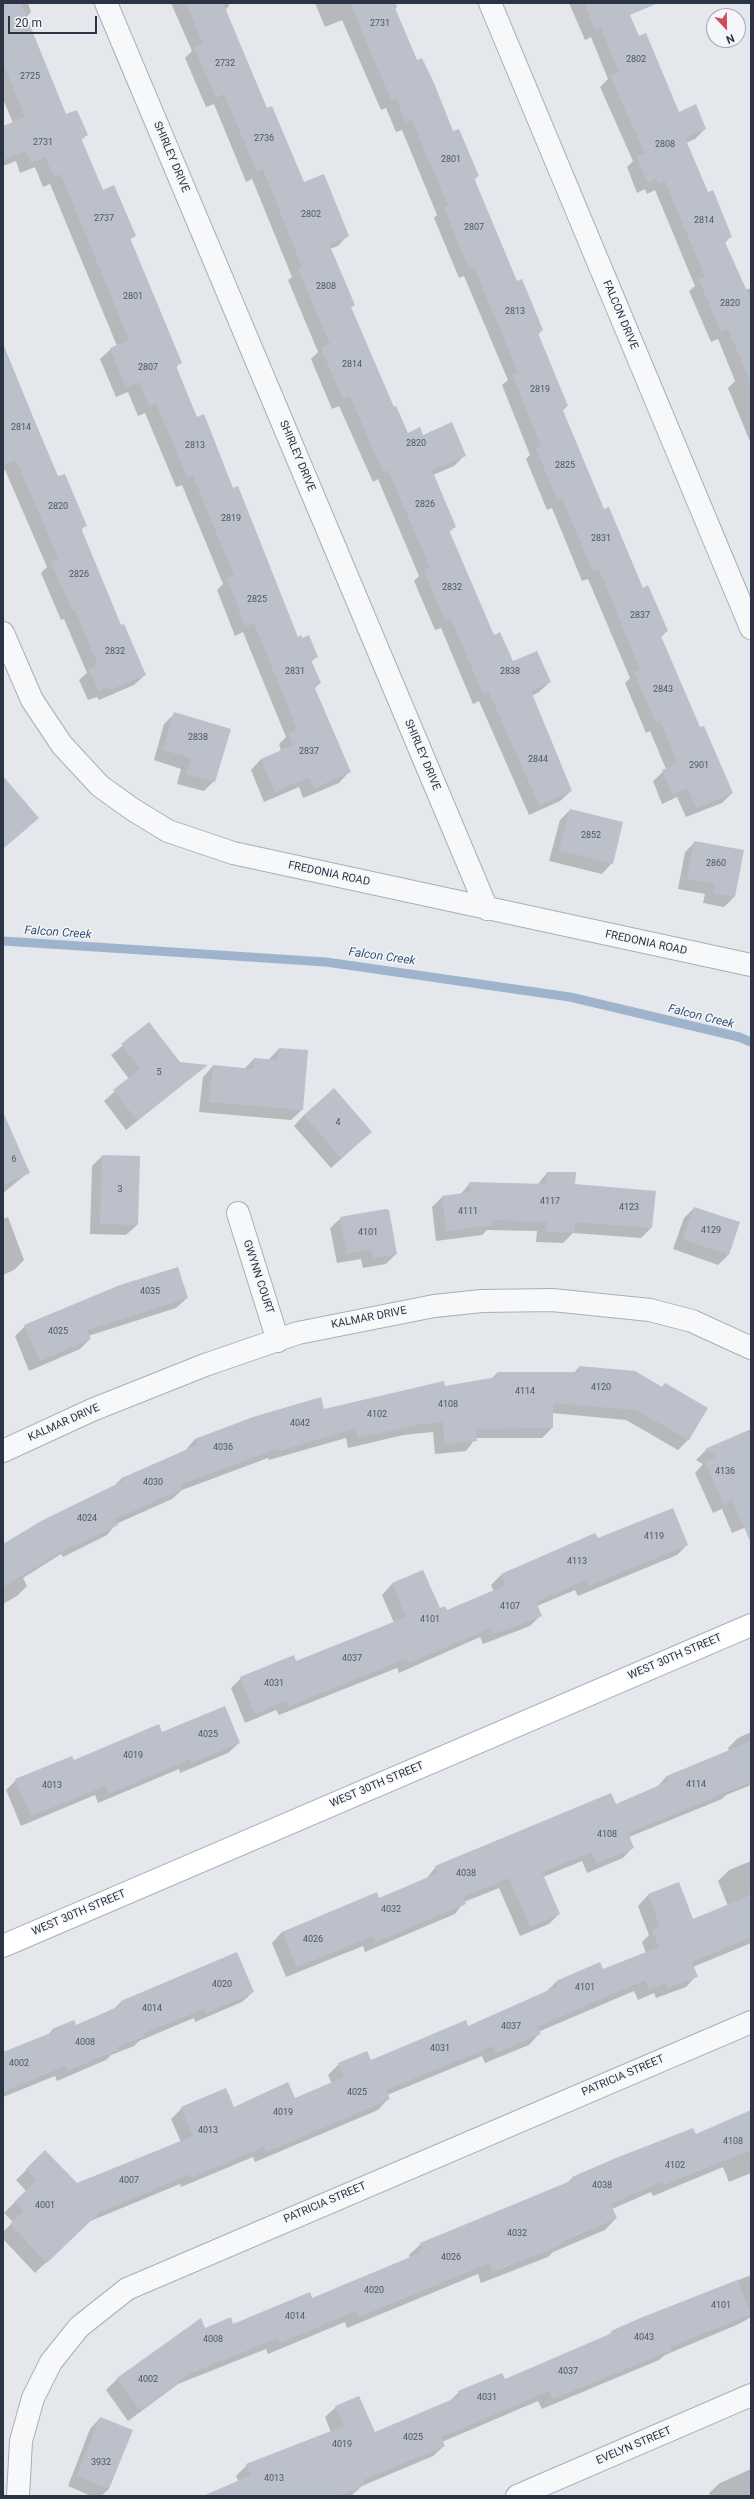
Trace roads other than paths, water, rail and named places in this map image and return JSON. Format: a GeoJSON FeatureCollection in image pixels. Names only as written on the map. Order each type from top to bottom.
{"type":"FeatureCollection","features":[{"type":"Feature","properties":{"kind":"main road","name":"WEST 30TH STREET"},"geometry":{"type":"LineString","coordinates":[[3,1946],[751,1625]]}},
{"type":"Feature","properties":{"kind":"street","name":"SHIRLEY DRIVE"},"geometry":{"type":"LineString","coordinates":[[106,3],[487,909]]}},
{"type":"Feature","properties":{"kind":"street","name":"FALCON DRIVE"},"geometry":{"type":"LineString","coordinates":[[490,3],[751,628]]}},
{"type":"Feature","properties":{"kind":"street","name":"FREDONIA ROAD"},"geometry":{"type":"LineString","coordinates":[[3,633],[32,700],[62,745],[100,786],[150,820],[168,830],[233,853],[751,965]]}},
{"type":"Feature","properties":{"kind":"street","name":"GWYNN COURT"},"geometry":{"type":"LineString","coordinates":[[238,1213],[278,1341]]}},
{"type":"Feature","properties":{"kind":"street","name":"KALMAR DRIVE"},"geometry":{"type":"LineString","coordinates":[[4,1447],[205,1365],[298,1333],[342,1323],[434,1306],[482,1301],[552,1300],[650,1310],[669,1314],[751,1348]]}},
{"type":"Feature","properties":{"kind":"street","name":"PATRICIA STREET"},"geometry":{"type":"LineString","coordinates":[[18,2496],[20,2441],[33,2398],[42,2380],[52,2362],[79,2327],[127,2289],[751,2022]]}},
{"type":"Feature","properties":{"kind":"street","name":"EVELYN STREET"},"geometry":{"type":"LineString","coordinates":[[517,2496],[751,2395]]}},
{"type":"Feature","properties":{"kind":"waterway","name":"Falcon Creek"},"geometry":{"type":"LineString","coordinates":[[3,941],[326,962],[570,997],[739,1037],[751,1042]]}}]}
